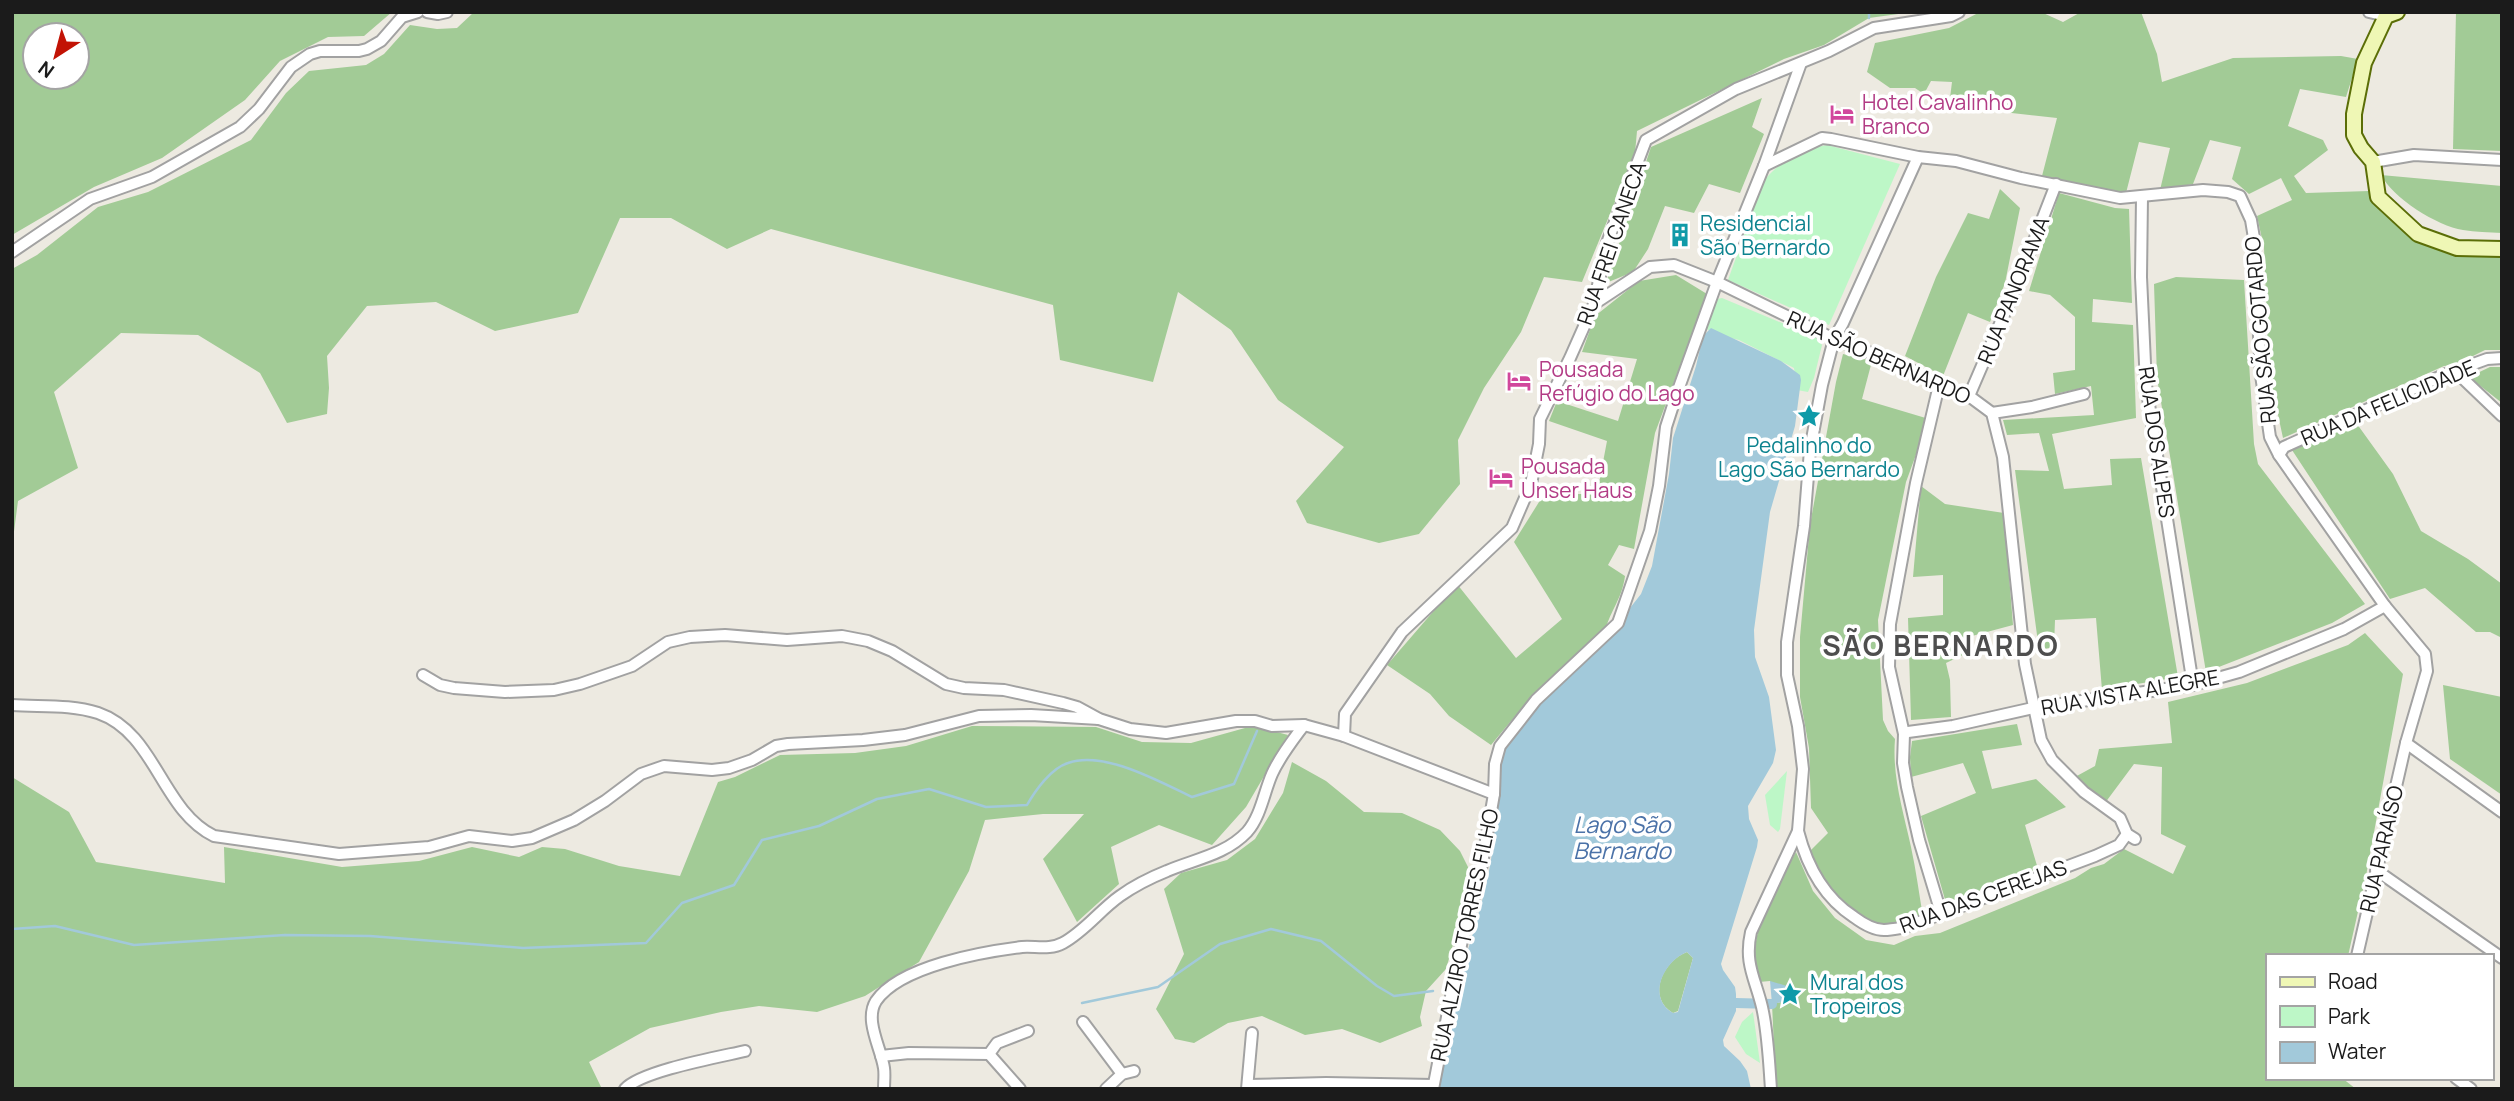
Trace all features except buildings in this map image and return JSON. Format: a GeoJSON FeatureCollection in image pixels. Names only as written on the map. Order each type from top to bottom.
{"type":"FeatureCollection","features":[{"type":"Feature","properties":{"kind":"street"},"geometry":{"type":"LineString","coordinates":[[12,252],[90,199],[152,177],[240,127],[259,109],[291,67],[310,54],[320,51],[367,50],[380,41],[402,17],[418,12]]}},
{"type":"Feature","properties":{"kind":"street"},"geometry":{"type":"LineString","coordinates":[[427,12],[447,12]]}},
{"type":"Feature","properties":{"kind":"street","name":"RUA FREI CANECA"},"geometry":{"type":"LineString","coordinates":[[1344,736],[1345,714],[1402,632],[1511,528],[1531,484],[1539,444],[1540,419],[1594,303],[1607,243],[1646,140],[1736,89],[1829,51],[1874,28],[1951,16],[1959,12]]}},
{"type":"Feature","properties":{"kind":"street"},"geometry":{"type":"LineString","coordinates":[[2368,12],[2391,14],[2364,63],[2354,114],[2354,135],[2373,162],[2378,197],[2418,234],[2457,248],[2502,249]]}},
{"type":"Feature","properties":{"kind":"street","name":"RUA ALZIRO TORRES FILHO"},"geometry":{"type":"LineString","coordinates":[[1433,1087],[1463,935],[1480,874],[1494,794],[1495,764],[1500,746],[1536,700],[1618,623],[1650,531],[1666,427],[1717,282],[1764,166],[1801,63]]}},
{"type":"Feature","properties":{"kind":"street","name":"RUA SÃO GOTARDO"},"geometry":{"type":"LineString","coordinates":[[1764,166],[1822,138],[1918,157],[1956,161],[2021,178],[2120,198],[2213,190],[2240,196],[2245,203],[2254,238],[2261,375],[2270,437],[2279,456],[2385,606],[2425,654],[2427,671],[2406,743]]}},
{"type":"Feature","properties":{"kind":"street"},"geometry":{"type":"LineString","coordinates":[[2373,162],[2414,155],[2502,160]]}},
{"type":"Feature","properties":{"kind":"street"},"geometry":{"type":"LineString","coordinates":[[1772,1089],[1764,1019],[1749,969],[1747,949],[1751,932],[1798,831],[1802,769],[1798,726],[1787,675],[1787,642],[1804,526],[1810,450],[1833,339],[1843,323],[1918,157]]}},
{"type":"Feature","properties":{"kind":"street","name":"RUA PANORAMA"},"geometry":{"type":"LineString","coordinates":[[1969,396],[2056,184]]}},
{"type":"Feature","properties":{"kind":"street","name":"RUA DOS ALPES"},"geometry":{"type":"LineString","coordinates":[[2142,197],[2141,277],[2146,385],[2193,685]]}},
{"type":"Feature","properties":{"kind":"street","name":"RUA SÃO BERNARDO"},"geometry":{"type":"LineString","coordinates":[[1594,303],[1650,267],[1674,265],[1717,282],[1833,339],[1900,364],[1939,386],[1969,396],[1992,413],[2003,457],[2024,653],[2041,740],[2052,760],[2084,792],[2120,818],[2131,836]]}},
{"type":"Feature","properties":{"kind":"street","name":"RUA DA FELICIDADE"},"geometry":{"type":"LineString","coordinates":[[2279,456],[2284,447],[2455,371],[2487,359],[2502,358]]}},
{"type":"Feature","properties":{"kind":"street"},"geometry":{"type":"LineString","coordinates":[[2455,371],[2502,416]]}},
{"type":"Feature","properties":{"kind":"street"},"geometry":{"type":"LineString","coordinates":[[1939,386],[1916,483],[1890,624],[1889,667],[1904,734],[1903,763],[1907,787],[1919,840],[1941,912]]}},
{"type":"Feature","properties":{"kind":"street"},"geometry":{"type":"LineString","coordinates":[[1992,413],[2032,407],[2084,394]]}},
{"type":"Feature","properties":{"kind":"street","name":"RUA VISTA ALEGRE"},"geometry":{"type":"LineString","coordinates":[[1904,734],[2033,708],[2193,685],[2239,672],[2344,629],[2385,606]]}},
{"type":"Feature","properties":{"kind":"street"},"geometry":{"type":"LineString","coordinates":[[423,675],[440,685],[454,688],[505,692],[554,690],[632,666],[668,642],[690,637],[725,635],[787,640],[842,636],[868,641],[892,650],[946,684],[964,688],[1004,690],[1063,703],[1130,729],[1166,733],[1236,721],[1272,726],[1304,725],[1344,736],[1494,794]]}},
{"type":"Feature","properties":{"kind":"street"},"geometry":{"type":"LineString","coordinates":[[12,705],[70,707],[99,713],[117,723],[144,751],[182,811],[202,830],[214,836],[339,854],[429,847],[469,836],[512,841],[532,838],[575,820],[641,774],[664,765],[712,770],[729,768],[776,747],[802,742],[863,740],[905,735],[979,716],[1031,715],[1099,719]]}},
{"type":"Feature","properties":{"kind":"street"},"geometry":{"type":"LineString","coordinates":[[884,1089],[872,1010],[877,1000],[894,984],[933,966],[984,951],[1061,945],[1120,895],[1167,871],[1218,853],[1248,831],[1272,773],[1304,725]]}},
{"type":"Feature","properties":{"kind":"street"},"geometry":{"type":"LineString","coordinates":[[2406,743],[2502,812]]}},
{"type":"Feature","properties":{"kind":"street","name":"RUA PARAÍSO"},"geometry":{"type":"LineString","coordinates":[[2357,954],[2406,743]]}},
{"type":"Feature","properties":{"kind":"street","name":"RUA DAS CEREJAS"},"geometry":{"type":"LineString","coordinates":[[1798,831],[1805,857],[1819,884],[1840,908],[1864,924],[1884,930],[1906,927],[2095,856],[2131,836]]}},
{"type":"Feature","properties":{"kind":"street"},"geometry":{"type":"LineString","coordinates":[[2376,870],[2502,958]]}},
{"type":"Feature","properties":{"kind":"street"},"geometry":{"type":"LineString","coordinates":[[1083,1022],[1122,1074]]}},
{"type":"Feature","properties":{"kind":"street"},"geometry":{"type":"LineString","coordinates":[[989,1055],[998,1043],[1028,1031]]}},
{"type":"Feature","properties":{"kind":"street"},"geometry":{"type":"LineString","coordinates":[[1252,1033],[1248,1087],[1326,1083],[1433,1087]]}},
{"type":"Feature","properties":{"kind":"street"},"geometry":{"type":"LineString","coordinates":[[625,1089],[630,1084],[660,1072],[744,1051]]}},
{"type":"Feature","properties":{"kind":"street"},"geometry":{"type":"LineString","coordinates":[[881,1056],[909,1053],[989,1055],[1020,1089]]}},
{"type":"Feature","properties":{"kind":"street"},"geometry":{"type":"LineString","coordinates":[[1106,1089],[1122,1074],[1134,1071]]}},
{"type":"Feature","properties":{"kind":"green space"},"geometry":{"type":"Polygon","coordinates":[[[12,12],[392,12],[364,36],[328,37],[280,61],[245,100],[162,158],[94,187],[12,235],[12,12]]]}},
{"type":"Feature","properties":{"kind":"green space"},"geometry":{"type":"Polygon","coordinates":[[[474,12],[1913,12],[1869,18],[1824,45],[1784,59],[1637,131],[1635,153],[1582,282],[1544,277],[1521,332],[1484,388],[1458,440],[1460,484],[1419,534],[1379,543],[1307,523],[1296,501],[1344,447],[1278,400],[1231,330],[1178,292],[1153,382],[1060,360],[1053,305],[771,229],[727,249],[671,218],[620,218],[578,313],[495,331],[436,302],[367,306],[327,356],[327,414],[287,423],[260,373],[198,335],[121,333],[54,392],[78,468],[18,501],[12,547],[12,269],[37,255],[98,207],[148,192],[251,140],[286,93],[309,71],[366,65],[384,54],[410,25],[437,29],[457,28],[474,12]]]}},
{"type":"Feature","properties":{"kind":"green space"},"geometry":{"type":"Polygon","coordinates":[[[1980,12],[2041,12],[2063,22],[2081,12],[2141,12],[2157,54],[2162,82],[2233,58],[2341,56],[2358,59],[2346,97],[2300,89],[2288,126],[2323,140],[2328,150],[2294,176],[2306,193],[2369,191],[2415,238],[2502,255],[2502,350],[2485,350],[2455,365],[2444,366],[2283,438],[2269,373],[2264,248],[2257,216],[2292,200],[2281,178],[2249,194],[2232,179],[2241,147],[2210,140],[2193,184],[2160,190],[2170,148],[2139,142],[2126,193],[2042,176],[2057,118],[1949,106],[1952,82],[1931,81],[1924,94],[1915,88],[1890,88],[1867,72],[1875,43],[1949,28],[1980,12]]]}},
{"type":"Feature","properties":{"kind":"green space"},"geometry":{"type":"Polygon","coordinates":[[[2456,12],[2502,12],[2502,151],[2453,149],[2456,12]]]}},
{"type":"Feature","properties":{"kind":"green space"},"geometry":{"type":"Polygon","coordinates":[[[1762,98],[1752,127],[1764,134],[1740,193],[1709,184],[1694,213],[1665,206],[1648,249],[1633,272],[1606,283],[1651,147],[1762,98]]]}},
{"type":"Feature","properties":{"kind":"green space"},"geometry":{"type":"Polygon","coordinates":[[[1827,145],[1900,164],[1829,325],[1728,280],[1763,182],[1776,168],[1792,158],[1827,145]]]}},
{"type":"Feature","properties":{"kind":"green space"},"geometry":{"type":"Polygon","coordinates":[[[2381,175],[2502,186],[2502,233],[2463,230],[2441,223],[2417,210],[2395,193],[2381,175]]]}},
{"type":"Feature","properties":{"kind":"green space"},"geometry":{"type":"Polygon","coordinates":[[[2000,189],[2020,208],[2005,283],[1990,322],[1968,313],[1943,376],[1905,356],[1936,277],[1968,213],[1989,219],[2000,189]]]}},
{"type":"Feature","properties":{"kind":"green space"},"geometry":{"type":"Polygon","coordinates":[[[2059,193],[2115,208],[2129,209],[2132,303],[2093,299],[2092,322],[2133,325],[2136,418],[2052,434],[2064,489],[2112,485],[2110,459],[2141,458],[2178,677],[2102,690],[2096,618],[2055,620],[2054,647],[2039,650],[2015,470],[2049,471],[2039,433],[2007,435],[2003,420],[2094,415],[2091,386],[2055,394],[2053,373],[2075,370],[2075,317],[2050,295],[2029,291],[2059,193]]]}},
{"type":"Feature","properties":{"kind":"green space"},"geometry":{"type":"Polygon","coordinates":[[[1676,275],[1707,294],[1655,433],[1634,549],[1619,545],[1608,565],[1625,576],[1619,598],[1605,631],[1531,697],[1491,745],[1449,716],[1430,694],[1387,665],[1457,584],[1516,658],[1562,619],[1514,542],[1544,494],[1597,494],[1607,441],[1549,421],[1557,401],[1618,421],[1637,359],[1582,352],[1595,316],[1639,281],[1676,275]]]}},
{"type":"Feature","properties":{"kind":"green space"},"geometry":{"type":"Polygon","coordinates":[[[2176,277],[2244,280],[2254,444],[2258,464],[2365,604],[2332,623],[2206,672],[2157,378],[2154,284],[2176,277]]]}},
{"type":"Feature","properties":{"kind":"green space"},"geometry":{"type":"Polygon","coordinates":[[[1722,298],[1818,338],[1822,345],[1808,392],[1797,390],[1794,368],[1739,340],[1717,335],[1705,328],[1717,299],[1722,298]]]}},
{"type":"Feature","properties":{"kind":"green space"},"geometry":{"type":"Polygon","coordinates":[[[1843,354],[1872,361],[1862,399],[1929,419],[1906,482],[1878,620],[1883,720],[1895,739],[1897,780],[1923,917],[1890,927],[1873,925],[1849,910],[1829,888],[1807,854],[1828,833],[1811,808],[1809,748],[1800,697],[1800,637],[1810,525],[1843,354]]]}},
{"type":"Feature","properties":{"kind":"green space"},"geometry":{"type":"Polygon","coordinates":[[[2490,367],[2502,367],[2502,403],[2469,377],[2490,367]]]}},
{"type":"Feature","properties":{"kind":"green space"},"geometry":{"type":"Polygon","coordinates":[[[2357,424],[2393,474],[2421,531],[2468,559],[2502,584],[2502,638],[2490,632],[2476,632],[2425,588],[2390,599],[2292,450],[2357,424]]]}},
{"type":"Feature","properties":{"kind":"green space"},"geometry":{"type":"Polygon","coordinates":[[[1921,486],[1945,504],[2004,513],[2013,625],[1972,636],[1969,652],[1946,663],[1950,680],[1951,717],[1911,720],[1908,618],[1943,615],[1943,575],[1913,577],[1921,486]]]}},
{"type":"Feature","properties":{"kind":"green space"},"geometry":{"type":"Polygon","coordinates":[[[2365,633],[2403,674],[2366,876],[2348,954],[2266,954],[2266,1080],[2345,1080],[2356,1089],[1776,1089],[1772,1004],[1787,1001],[1770,981],[1759,982],[1755,948],[1771,898],[1796,852],[1813,891],[1835,918],[1866,940],[1894,945],[1915,936],[1940,933],[2075,878],[2104,864],[2124,849],[2173,874],[2186,846],[2161,834],[2162,767],[2134,764],[2105,803],[2075,777],[2095,766],[2099,749],[2172,743],[2168,702],[2247,683],[2348,645],[2365,633]]]}},
{"type":"Feature","properties":{"kind":"green space"},"geometry":{"type":"Polygon","coordinates":[[[2443,685],[2502,697],[2502,795],[2450,759],[2443,685]]]}},
{"type":"Feature","properties":{"kind":"green space"},"geometry":{"type":"Polygon","coordinates":[[[2017,724],[2022,745],[1982,751],[1992,789],[2036,779],[2066,807],[2025,825],[2038,869],[1946,903],[1921,816],[1976,793],[1963,763],[1911,777],[1912,741],[2017,724]]]}},
{"type":"Feature","properties":{"kind":"green space"},"geometry":{"type":"Polygon","coordinates":[[[972,726],[1096,727],[1142,742],[1191,743],[1257,727],[1288,735],[1246,807],[1212,845],[1159,825],[1111,847],[1119,884],[1077,922],[1043,859],[1084,814],[1043,814],[985,820],[969,871],[919,962],[865,996],[817,1012],[759,1006],[650,1028],[589,1062],[602,1089],[12,1089],[12,777],[69,812],[96,862],[225,883],[224,847],[342,867],[419,861],[472,847],[519,857],[542,847],[565,849],[619,866],[680,876],[718,782],[735,777],[780,755],[855,753],[906,746],[972,726]]]}},
{"type":"Feature","properties":{"kind":"green space"},"geometry":{"type":"Polygon","coordinates":[[[1292,762],[1326,781],[1364,812],[1402,813],[1440,830],[1460,851],[1470,871],[1446,969],[1426,991],[1420,1017],[1422,1026],[1380,1043],[1342,1029],[1305,1035],[1262,1016],[1228,1023],[1194,1043],[1175,1039],[1156,1009],[1184,954],[1164,889],[1181,873],[1227,860],[1255,839],[1283,793],[1292,762]]]}},
{"type":"Feature","properties":{"kind":"green space"},"geometry":{"type":"Polygon","coordinates":[[[1787,771],[1778,832],[1770,825],[1765,795],[1787,771]]]}},
{"type":"Feature","properties":{"kind":"green space"},"geometry":{"type":"Polygon","coordinates":[[[1687,952],[1693,958],[1678,1011],[1673,1013],[1660,998],[1661,980],[1671,963],[1687,952]]]}},
{"type":"Feature","properties":{"kind":"green space"},"geometry":{"type":"Polygon","coordinates":[[[1753,1012],[1760,1063],[1746,1054],[1735,1037],[1742,1022],[1753,1012]]]}},
{"type":"Feature","properties":{"kind":"water","name":"Lago São Bernardo"},"geometry":{"type":"Polygon","coordinates":[[[1711,328],[1781,361],[1800,375],[1801,380],[1795,426],[1770,512],[1754,630],[1755,657],[1769,697],[1776,750],[1773,763],[1748,806],[1749,819],[1758,840],[1757,847],[1721,964],[1735,987],[1736,994],[1736,1011],[1723,1040],[1724,1046],[1747,1071],[1751,1089],[1440,1089],[1447,1024],[1490,867],[1495,821],[1494,774],[1501,750],[1515,728],[1641,594],[1652,566],[1673,438],[1703,336],[1711,328]],[[1687,952],[1679,957],[1671,963],[1661,980],[1661,998],[1673,1013],[1678,1012],[1693,958],[1687,952]]]}},
{"type":"Feature","properties":{"kind":"water"},"geometry":{"type":"Polygon","coordinates":[[[1770,981],[1787,986],[1790,994],[1787,1001],[1772,1004],[1770,981]]]}},
{"type":"Feature","properties":{"kind":"waterway"},"geometry":{"type":"LineString","coordinates":[[1869,12],[1869,18]]}},
{"type":"Feature","properties":{"kind":"waterway"},"geometry":{"type":"LineString","coordinates":[[12,929],[55,926],[134,945],[285,935],[370,936],[523,948],[646,943],[682,903],[734,885],[762,840],[819,826],[877,799],[929,789],[986,807],[1027,805],[1039,787],[1056,770],[1068,763],[1082,760],[1115,764],[1192,797],[1234,784],[1257,731]]}},
{"type":"Feature","properties":{"kind":"waterway"},"geometry":{"type":"LineString","coordinates":[[1082,1003],[1158,987],[1220,944],[1271,929],[1321,941],[1377,986],[1394,996],[1433,991]]}},
{"type":"Feature","properties":{"kind":"waterway"},"geometry":{"type":"LineString","coordinates":[[1736,1003],[1772,1004]]}},
{"type":"Feature","properties":{"kind":"place","name":"Hotel Cavalinho Branco"},"geometry":{"type":"Point","coordinates":[1842,114]}},
{"type":"Feature","properties":{"kind":"place","name":"Residencial São Bernardo"},"geometry":{"type":"Point","coordinates":[1680,235]}},
{"type":"Feature","properties":{"kind":"place","name":"Pousada Refúgio do Lago"},"geometry":{"type":"Point","coordinates":[1519,381]}},
{"type":"Feature","properties":{"kind":"place","name":"Pedalinho do Lago São Bernardo"},"geometry":{"type":"Point","coordinates":[1809,416]}},
{"type":"Feature","properties":{"kind":"place","name":"Pousada Unser Haus"},"geometry":{"type":"Point","coordinates":[1501,478]}},
{"type":"Feature","properties":{"kind":"place","name":"Mural dos Tropeiros"},"geometry":{"type":"Point","coordinates":[1790,994]}},
{"type":"Feature","properties":{"kind":"district","name":"SÃO BERNARDO"},"geometry":{"type":"Point","coordinates":[1941,645]}}]}
